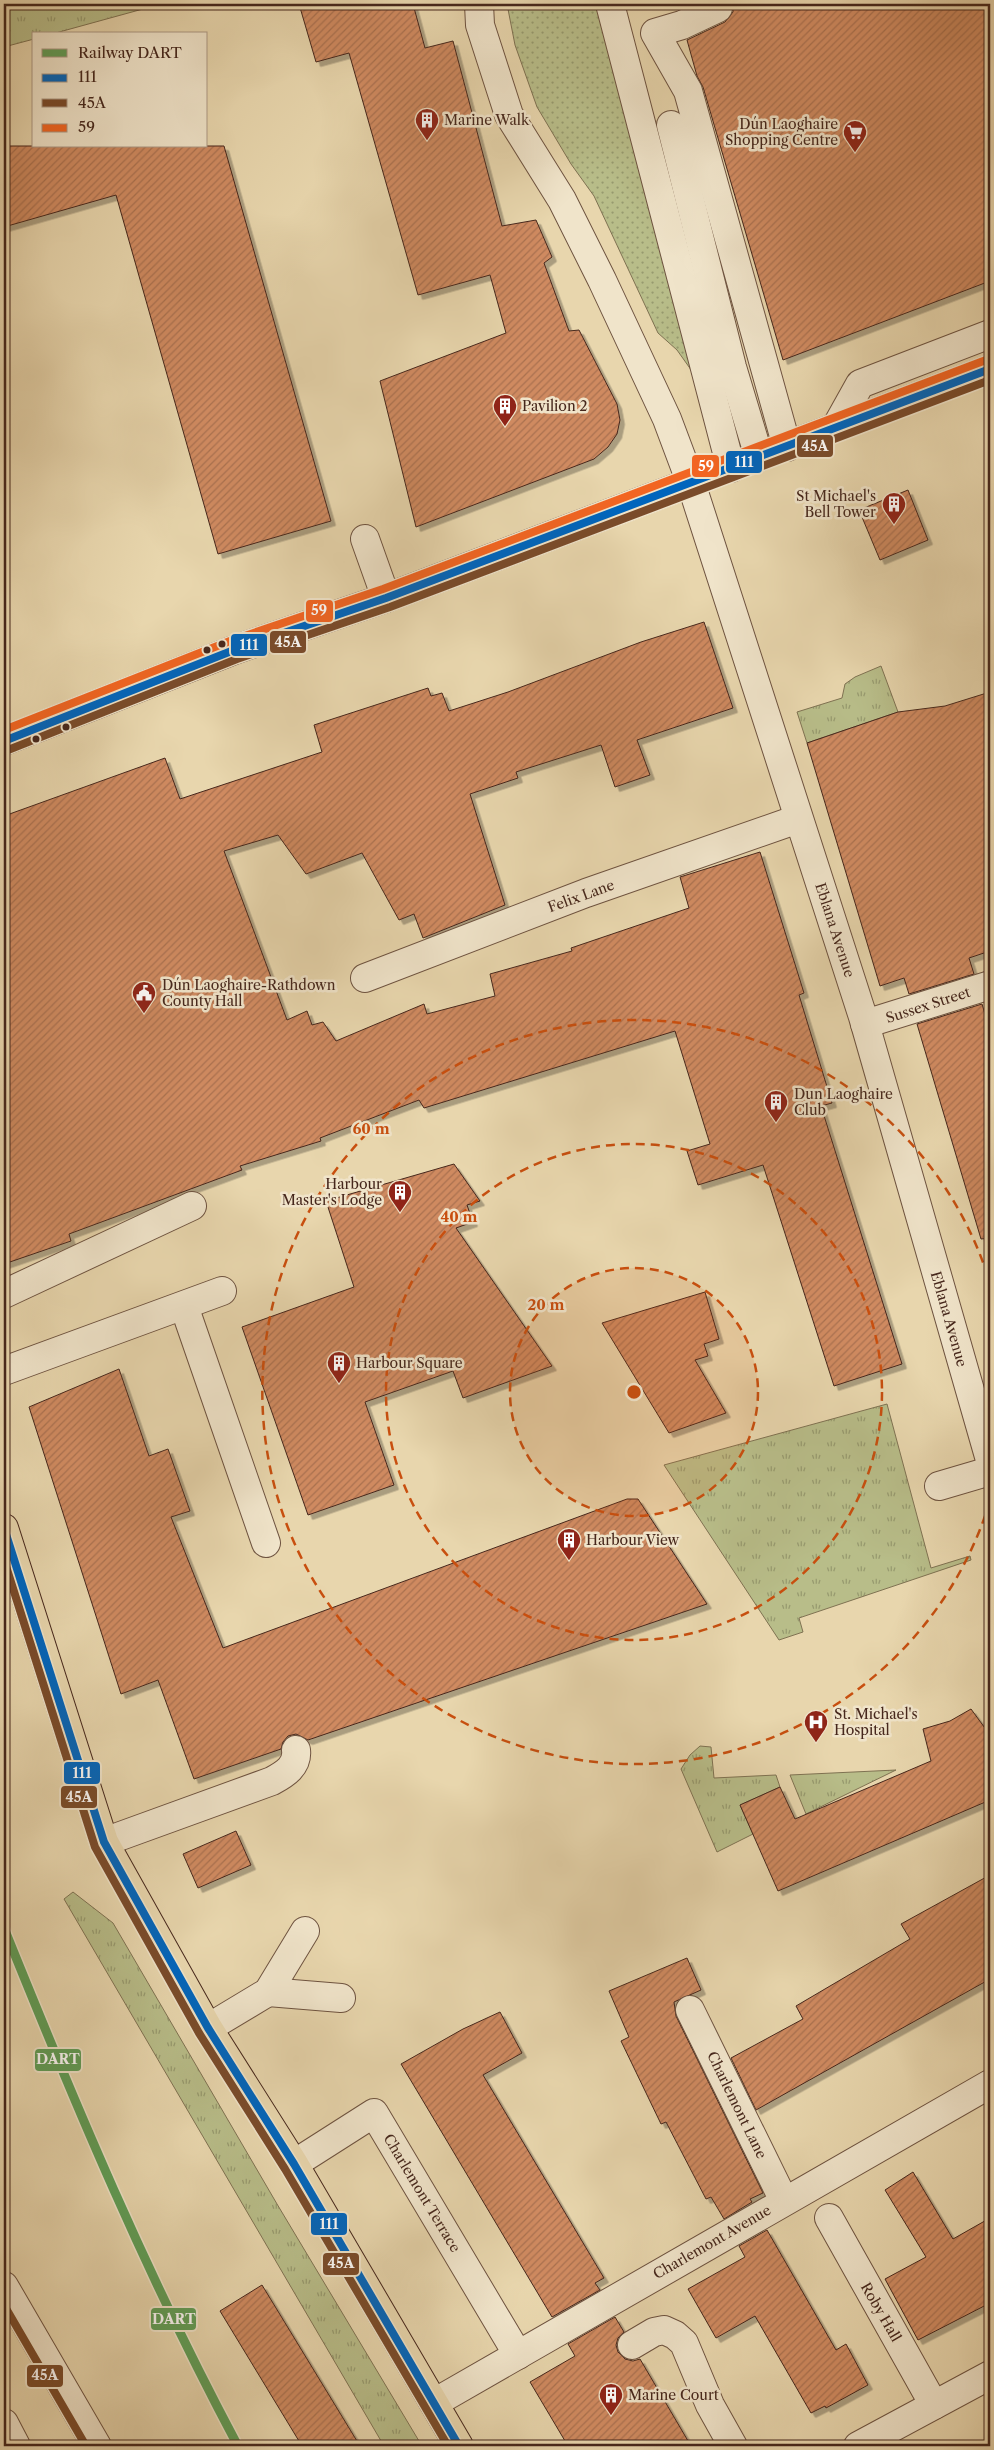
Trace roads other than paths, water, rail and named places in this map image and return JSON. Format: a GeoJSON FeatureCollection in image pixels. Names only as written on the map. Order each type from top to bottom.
{"type":"FeatureCollection","features":[{"type":"Feature","properties":{"kind":"main road"},"geometry":{"type":"LineString","coordinates":[[4,741],[234,650],[386,598],[990,369]]}},
{"type":"Feature","properties":{"kind":"main road"},"geometry":{"type":"LineString","coordinates":[[4,1528],[104,1842],[208,2028],[294,2164],[459,2446]]}},
{"type":"Feature","properties":{"kind":"street","name":"Eblana Avenue"},"geometry":{"type":"LineString","coordinates":[[479,4],[480,25],[508,115],[562,200],[602,280],[667,419],[691,483],[865,1024],[990,1460]]}},
{"type":"Feature","properties":{"kind":"street"},"geometry":{"type":"LineString","coordinates":[[610,4],[731,468]]}},
{"type":"Feature","properties":{"kind":"street"},"geometry":{"type":"LineString","coordinates":[[717,4],[718,8],[682,26],[655,33],[688,91],[787,447]]}},
{"type":"Feature","properties":{"kind":"street"},"geometry":{"type":"LineString","coordinates":[[671,125],[732,367],[759,457]]}},
{"type":"Feature","properties":{"kind":"street"},"geometry":{"type":"LineString","coordinates":[[836,427],[860,384],[990,334]]}},
{"type":"Feature","properties":{"kind":"street"},"geometry":{"type":"LineString","coordinates":[[365,539],[386,598]]}},
{"type":"Feature","properties":{"kind":"street","name":"Felix Lane"},"geometry":{"type":"LineString","coordinates":[[365,978],[586,893],[798,819]]}},
{"type":"Feature","properties":{"kind":"street","name":"Sussex Street"},"geometry":{"type":"LineString","coordinates":[[865,1024],[990,985]]}},
{"type":"Feature","properties":{"kind":"street"},"geometry":{"type":"LineString","coordinates":[[4,1294],[192,1206]]}},
{"type":"Feature","properties":{"kind":"street"},"geometry":{"type":"LineString","coordinates":[[4,1371],[222,1291]]}},
{"type":"Feature","properties":{"kind":"street"},"geometry":{"type":"LineString","coordinates":[[184,1306],[266,1543]]}},
{"type":"Feature","properties":{"kind":"street"},"geometry":{"type":"LineString","coordinates":[[939,1486],[990,1471]]}},
{"type":"Feature","properties":{"kind":"street"},"geometry":{"type":"LineString","coordinates":[[104,1842],[272,1781],[286,1773],[293,1764],[296,1750]]}},
{"type":"Feature","properties":{"kind":"street"},"geometry":{"type":"LineString","coordinates":[[208,2028],[268,1992],[305,1931]]}},
{"type":"Feature","properties":{"kind":"street"},"geometry":{"type":"LineString","coordinates":[[268,1992],[341,1998]]}},
{"type":"Feature","properties":{"kind":"street","name":"Charlemont Lane"},"geometry":{"type":"LineString","coordinates":[[690,2010],[784,2201]]}},
{"type":"Feature","properties":{"kind":"street","name":"Charlemont Avenue"},"geometry":{"type":"LineString","coordinates":[[434,2403],[990,2084]]}},
{"type":"Feature","properties":{"kind":"street","name":"Charlemont Terrace"},"geometry":{"type":"LineString","coordinates":[[294,2164],[374,2113],[518,2355]]}},
{"type":"Feature","properties":{"kind":"street","name":"Roby Hall"},"geometry":{"type":"LineString","coordinates":[[828,2218],[934,2405]]}},
{"type":"Feature","properties":{"kind":"street"},"geometry":{"type":"LineString","coordinates":[[4,2286],[97,2446]]}},
{"type":"Feature","properties":{"kind":"street"},"geometry":{"type":"LineString","coordinates":[[632,2345],[654,2332],[664,2330],[675,2335],[684,2343],[710,2405],[733,2446]]}},
{"type":"Feature","properties":{"kind":"street"},"geometry":{"type":"LineString","coordinates":[[858,2446],[990,2375]]}},
{"type":"Feature","properties":{"kind":"street"},"geometry":{"type":"LineString","coordinates":[[4,2423],[16,2446]]}},
{"type":"Feature","properties":{"kind":"rail line","name":"DART"},"geometry":{"type":"LineString","coordinates":[[4,1928],[58,2060],[143,2255],[173,2319],[238,2446]]}},
{"type":"Feature","properties":{"kind":"place","name":"Marine Walk"},"geometry":{"type":"Point","coordinates":[427,141]}},
{"type":"Feature","properties":{"kind":"place","name":"Dún Laoghaire Shopping Centre"},"geometry":{"type":"Point","coordinates":[855,153]}},
{"type":"Feature","properties":{"kind":"place","name":"Pavilion 2"},"geometry":{"type":"Point","coordinates":[505,427]}},
{"type":"Feature","properties":{"kind":"place","name":"St Michael's Bell Tower"},"geometry":{"type":"Point","coordinates":[894,525]}},
{"type":"Feature","properties":{"kind":"place","name":"Dún Laoghaire-Rathdown County Hall"},"geometry":{"type":"Point","coordinates":[144,1014]}},
{"type":"Feature","properties":{"kind":"place","name":"Dun Laoghaire Club"},"geometry":{"type":"Point","coordinates":[776,1123]}},
{"type":"Feature","properties":{"kind":"place","name":"Harbour Master's Lodge"},"geometry":{"type":"Point","coordinates":[400,1213]}},
{"type":"Feature","properties":{"kind":"place","name":"Harbour Square"},"geometry":{"type":"Point","coordinates":[339,1384]}},
{"type":"Feature","properties":{"kind":"place","name":"Harbour View"},"geometry":{"type":"Point","coordinates":[569,1561]}},
{"type":"Feature","properties":{"kind":"place","name":"St. Michael's Hospital"},"geometry":{"type":"Point","coordinates":[816,1743]}},
{"type":"Feature","properties":{"kind":"place","name":"Marine Court"},"geometry":{"type":"Point","coordinates":[611,2416]}}]}
